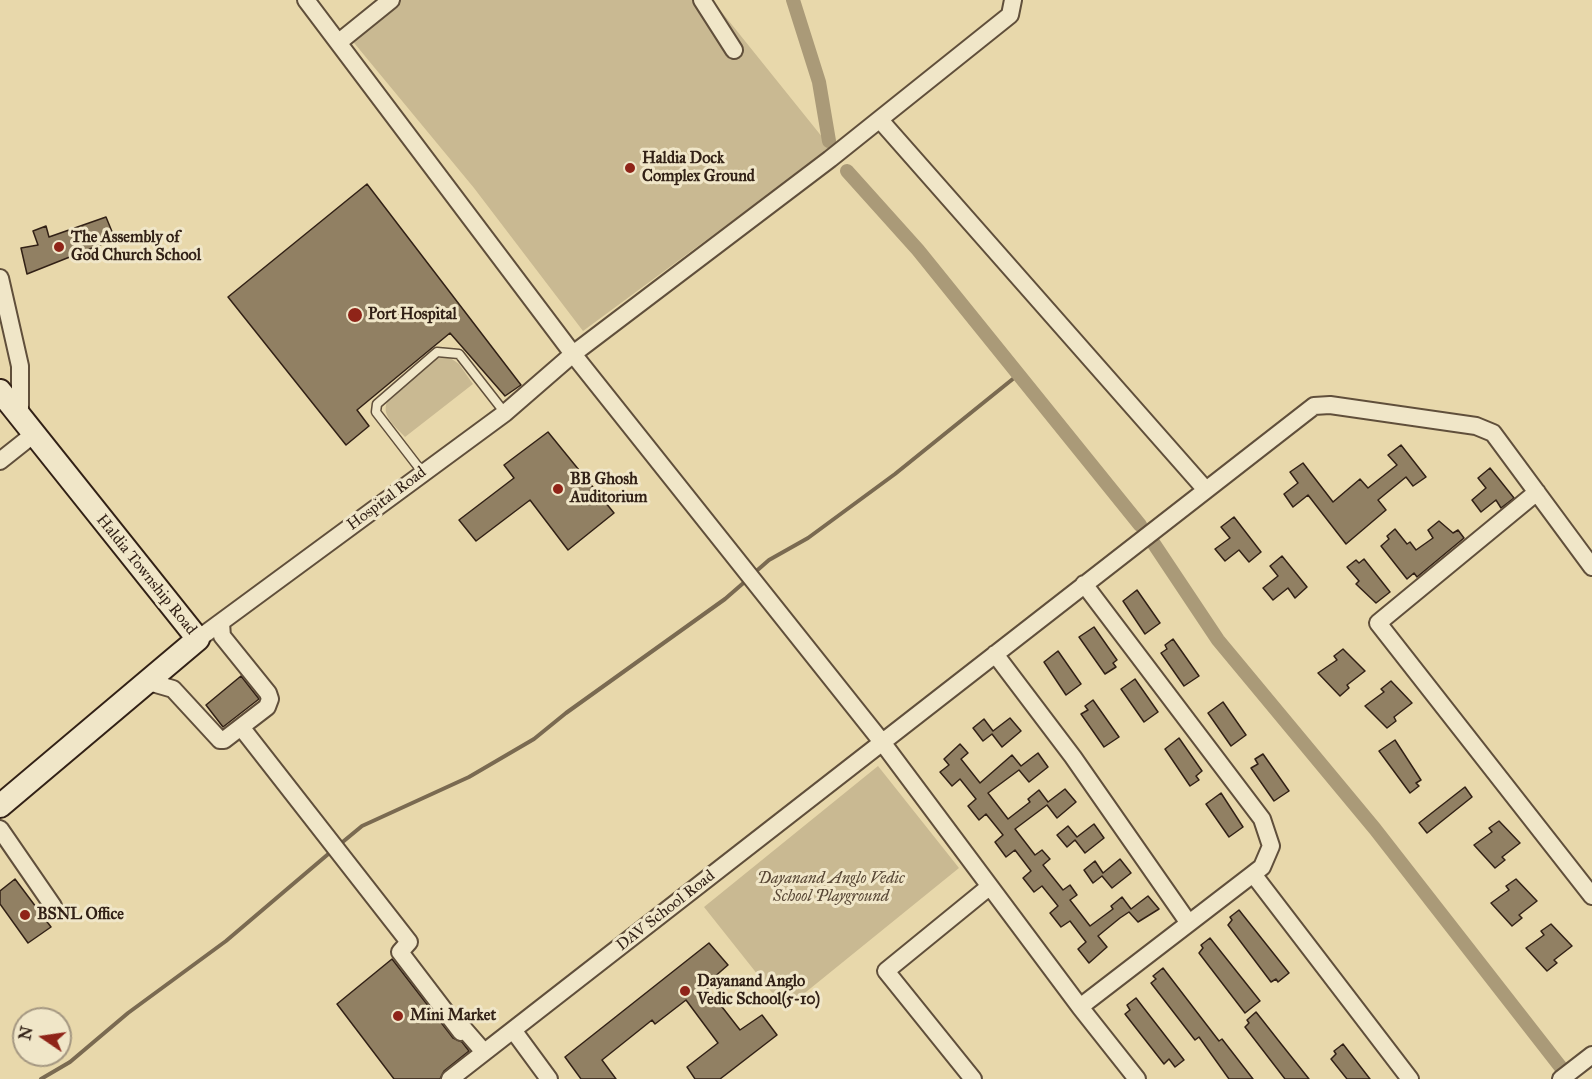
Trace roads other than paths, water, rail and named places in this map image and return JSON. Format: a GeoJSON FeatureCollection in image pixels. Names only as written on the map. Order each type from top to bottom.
{"type":"FeatureCollection","features":[{"type":"Feature","properties":{"kind":"main road","name":"Haldia Township Road"},"geometry":{"type":"LineString","coordinates":[[0,391],[198,639],[0,806]]}},
{"type":"Feature","properties":{"kind":"street"},"geometry":{"type":"LineString","coordinates":[[306,0],[573,354],[882,742],[989,887],[1137,1079]]}},
{"type":"Feature","properties":{"kind":"street"},"geometry":{"type":"LineString","coordinates":[[339,42],[391,0]]}},
{"type":"Feature","properties":{"kind":"street"},"geometry":{"type":"LineString","coordinates":[[702,0],[734,50]]}},
{"type":"Feature","properties":{"kind":"street","name":"Hospital Road"},"geometry":{"type":"LineString","coordinates":[[198,639],[504,413],[573,354],[880,120],[1010,15],[1012,0]]}},
{"type":"Feature","properties":{"kind":"street"},"geometry":{"type":"LineString","coordinates":[[880,120],[1206,490]]}},
{"type":"Feature","properties":{"kind":"street"},"geometry":{"type":"LineString","coordinates":[[0,278],[20,366],[27,425],[0,462]]}},
{"type":"Feature","properties":{"kind":"street","name":"DAV School Road"},"geometry":{"type":"LineString","coordinates":[[450,1079],[1314,406],[1330,405],[1476,426],[1493,433],[1592,567]]}},
{"type":"Feature","properties":{"kind":"street"},"geometry":{"type":"LineString","coordinates":[[1537,492],[1378,623],[1592,896]]}},
{"type":"Feature","properties":{"kind":"street"},"geometry":{"type":"LineString","coordinates":[[1080,1007],[1262,867],[1271,846],[1262,819],[1084,584]]}},
{"type":"Feature","properties":{"kind":"street"},"geometry":{"type":"LineString","coordinates":[[149,682],[173,689],[220,740],[224,740],[267,707],[270,699],[268,693],[222,636],[221,623]]}},
{"type":"Feature","properties":{"kind":"street"},"geometry":{"type":"LineString","coordinates":[[995,654],[1073,757],[1188,922]]}},
{"type":"Feature","properties":{"kind":"street"},"geometry":{"type":"LineString","coordinates":[[241,727],[409,942],[400,952],[461,1032],[464,1029],[484,1052]]}},
{"type":"Feature","properties":{"kind":"street"},"geometry":{"type":"LineString","coordinates":[[0,829],[53,906]]}},
{"type":"Feature","properties":{"kind":"street"},"geometry":{"type":"LineString","coordinates":[[1253,874],[1410,1079]]}},
{"type":"Feature","properties":{"kind":"street"},"geometry":{"type":"LineString","coordinates":[[973,1079],[886,971],[989,887]]}},
{"type":"Feature","properties":{"kind":"street"},"geometry":{"type":"LineString","coordinates":[[513,1030],[549,1079]]}},
{"type":"Feature","properties":{"kind":"street"},"geometry":{"type":"LineString","coordinates":[[1561,1079],[1589,1058]]}},
{"type":"Feature","properties":{"kind":"lane"},"geometry":{"type":"LineString","coordinates":[[423,473],[376,412],[378,404],[437,352],[459,354],[504,413]]}},
{"type":"Feature","properties":{"kind":"waterway"},"geometry":{"type":"LineString","coordinates":[[793,0],[819,82],[829,141]]}},
{"type":"Feature","properties":{"kind":"waterway"},"geometry":{"type":"LineString","coordinates":[[847,171],[918,250],[1140,525]]}},
{"type":"Feature","properties":{"kind":"waterway"},"geometry":{"type":"LineString","coordinates":[[753,574],[769,560],[808,538],[895,474],[1019,374]]}},
{"type":"Feature","properties":{"kind":"waterway"},"geometry":{"type":"LineString","coordinates":[[1152,541],[1218,640],[1375,829],[1570,1079]]}},
{"type":"Feature","properties":{"kind":"waterway"},"geometry":{"type":"LineString","coordinates":[[339,845],[362,826],[469,777],[534,739],[566,713],[725,599],[748,579]]}},
{"type":"Feature","properties":{"kind":"waterway"},"geometry":{"type":"LineString","coordinates":[[41,1079],[70,1062],[128,1013],[226,941],[333,850]]}},
{"type":"Feature","properties":{"kind":"place","name":"Haldia Dock Complex Ground"},"geometry":{"type":"Point","coordinates":[630,168]}},
{"type":"Feature","properties":{"kind":"place","name":"The Assembly of God Church School"},"geometry":{"type":"Point","coordinates":[59,247]}},
{"type":"Feature","properties":{"kind":"place","name":"Port Hospital"},"geometry":{"type":"Point","coordinates":[355,315]}},
{"type":"Feature","properties":{"kind":"place","name":"BB Ghosh Auditorium"},"geometry":{"type":"Point","coordinates":[558,489]}},
{"type":"Feature","properties":{"kind":"place","name":"BSNL Office"},"geometry":{"type":"Point","coordinates":[25,915]}},
{"type":"Feature","properties":{"kind":"place","name":"Dayanand Anglo Vedic School(5-10)"},"geometry":{"type":"Point","coordinates":[685,991]}},
{"type":"Feature","properties":{"kind":"place","name":"Mini Market"},"geometry":{"type":"Point","coordinates":[398,1016]}},
{"type":"Feature","properties":{"kind":"park label","name":"Dayanand Anglo Vedic School Playground"},"geometry":{"type":"Point","coordinates":[831,888]}}]}
